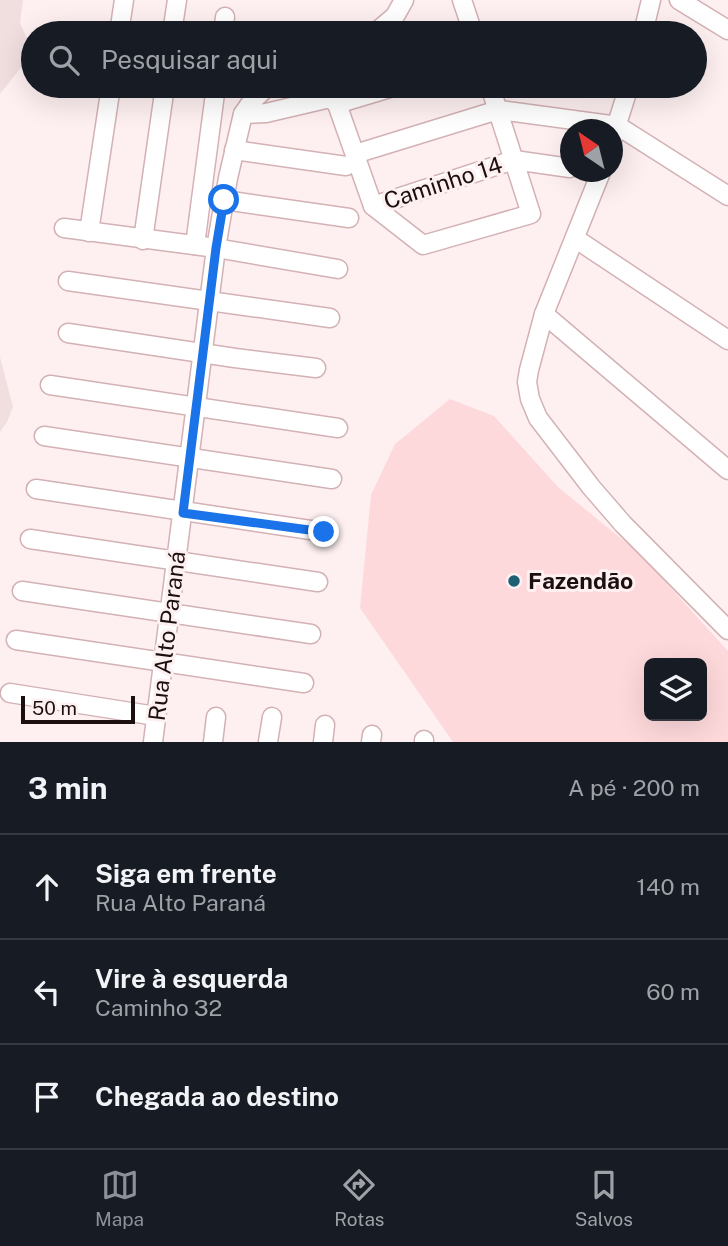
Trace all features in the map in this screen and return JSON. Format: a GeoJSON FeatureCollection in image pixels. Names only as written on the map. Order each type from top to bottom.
{"type":"FeatureCollection","features":[{"type":"Feature","properties":{"kind":"street"},"geometry":{"type":"LineString","coordinates":[[121,21],[124,0]]}},
{"type":"Feature","properties":{"kind":"street"},"geometry":{"type":"LineString","coordinates":[[174,21],[177,0]]}},
{"type":"Feature","properties":{"kind":"street"},"geometry":{"type":"LineString","coordinates":[[389,21],[404,0]]}},
{"type":"Feature","properties":{"kind":"street"},"geometry":{"type":"LineString","coordinates":[[462,0],[469,21]]}},
{"type":"Feature","properties":{"kind":"street"},"geometry":{"type":"LineString","coordinates":[[646,21],[651,0]]}},
{"type":"Feature","properties":{"kind":"street"},"geometry":{"type":"LineString","coordinates":[[679,0],[728,30]]}},
{"type":"Feature","properties":{"kind":"street"},"geometry":{"type":"LineString","coordinates":[[89,232],[109,98]]}},
{"type":"Feature","properties":{"kind":"street"},"geometry":{"type":"LineString","coordinates":[[143,240],[163,98]]}},
{"type":"Feature","properties":{"kind":"street"},"geometry":{"type":"LineString","coordinates":[[195,246],[214,98]]}},
{"type":"Feature","properties":{"kind":"street"},"geometry":{"type":"LineString","coordinates":[[243,114],[255,98]]}},
{"type":"Feature","properties":{"kind":"street"},"geometry":{"type":"LineString","coordinates":[[243,114],[266,113],[330,98],[337,104],[350,160],[373,206],[423,245],[531,214],[494,98]]}},
{"type":"Feature","properties":{"kind":"street"},"geometry":{"type":"LineString","coordinates":[[337,104],[357,98]]}},
{"type":"Feature","properties":{"kind":"street"},"geometry":{"type":"LineString","coordinates":[[619,119],[625,98]]}},
{"type":"Feature","properties":{"kind":"street"},"geometry":{"type":"LineString","coordinates":[[234,150],[350,160],[498,110],[560,122]]}},
{"type":"Feature","properties":{"kind":"street","name":"Rua Alto Paraná"},"geometry":{"type":"LineString","coordinates":[[153,742],[216,248],[243,114]]}},
{"type":"Feature","properties":{"kind":"street"},"geometry":{"type":"LineString","coordinates":[[623,137],[728,196]]}},
{"type":"Feature","properties":{"kind":"street"},"geometry":{"type":"LineString","coordinates":[[514,160],[560,166]]}},
{"type":"Feature","properties":{"kind":"street","name":"Caminho 14"},"geometry":{"type":"LineString","coordinates":[[373,206],[514,160]]}},
{"type":"Feature","properties":{"kind":"street"},"geometry":{"type":"LineString","coordinates":[[594,182],[576,239],[544,314],[527,382],[530,399],[538,418],[576,469],[623,524],[728,630]]}},
{"type":"Feature","properties":{"kind":"street"},"geometry":{"type":"LineString","coordinates":[[224,200],[349,218]]}},
{"type":"Feature","properties":{"kind":"street"},"geometry":{"type":"LineString","coordinates":[[64,228],[216,248],[338,269]]}},
{"type":"Feature","properties":{"kind":"street"},"geometry":{"type":"LineString","coordinates":[[576,239],[728,340]]}},
{"type":"Feature","properties":{"kind":"street"},"geometry":{"type":"LineString","coordinates":[[68,281],[330,318]]}},
{"type":"Feature","properties":{"kind":"street"},"geometry":{"type":"LineString","coordinates":[[544,314],[728,470]]}},
{"type":"Feature","properties":{"kind":"street"},"geometry":{"type":"LineString","coordinates":[[68,333],[316,368]]}},
{"type":"Feature","properties":{"kind":"street"},"geometry":{"type":"LineString","coordinates":[[50,384],[338,428]]}},
{"type":"Feature","properties":{"kind":"street"},"geometry":{"type":"LineString","coordinates":[[44,436],[332,479]]}},
{"type":"Feature","properties":{"kind":"street"},"geometry":{"type":"LineString","coordinates":[[36,489],[324,532]]}},
{"type":"Feature","properties":{"kind":"street"},"geometry":{"type":"LineString","coordinates":[[30,538],[318,582]]}},
{"type":"Feature","properties":{"kind":"street"},"geometry":{"type":"LineString","coordinates":[[22,591],[311,634]]}},
{"type":"Feature","properties":{"kind":"street"},"geometry":{"type":"LineString","coordinates":[[16,640],[304,683]]}},
{"type":"Feature","properties":{"kind":"street"},"geometry":{"type":"LineString","coordinates":[[10,693],[156,716]]}},
{"type":"Feature","properties":{"kind":"street"},"geometry":{"type":"LineString","coordinates":[[268,742],[272,717]]}},
{"type":"Feature","properties":{"kind":"street"},"geometry":{"type":"LineString","coordinates":[[213,742],[216,718]]}},
{"type":"Feature","properties":{"kind":"shaded area"},"geometry":{"type":"Polygon","coordinates":[[[0,0],[23,0],[20,23],[21,67],[0,94],[0,0]]]}},
{"type":"Feature","properties":{"kind":"shaded area"},"geometry":{"type":"Polygon","coordinates":[[[0,357],[13,407],[0,432],[0,357]]]}},
{"type":"Feature","properties":{"kind":"shaded area","name":"Fazendão"},"geometry":{"type":"Polygon","coordinates":[[[450,399],[494,416],[558,487],[640,554],[728,651],[728,742],[453,742],[360,608],[371,495],[395,444],[450,399]]]}},
{"type":"Feature","properties":{"kind":"place","name":"Fazendão"},"geometry":{"type":"Point","coordinates":[514,581]}},
{"type":"Feature","properties":{"kind":"route"},"geometry":{"type":"LineString","coordinates":[[224,200],[183,513],[324,532]]}}]}
